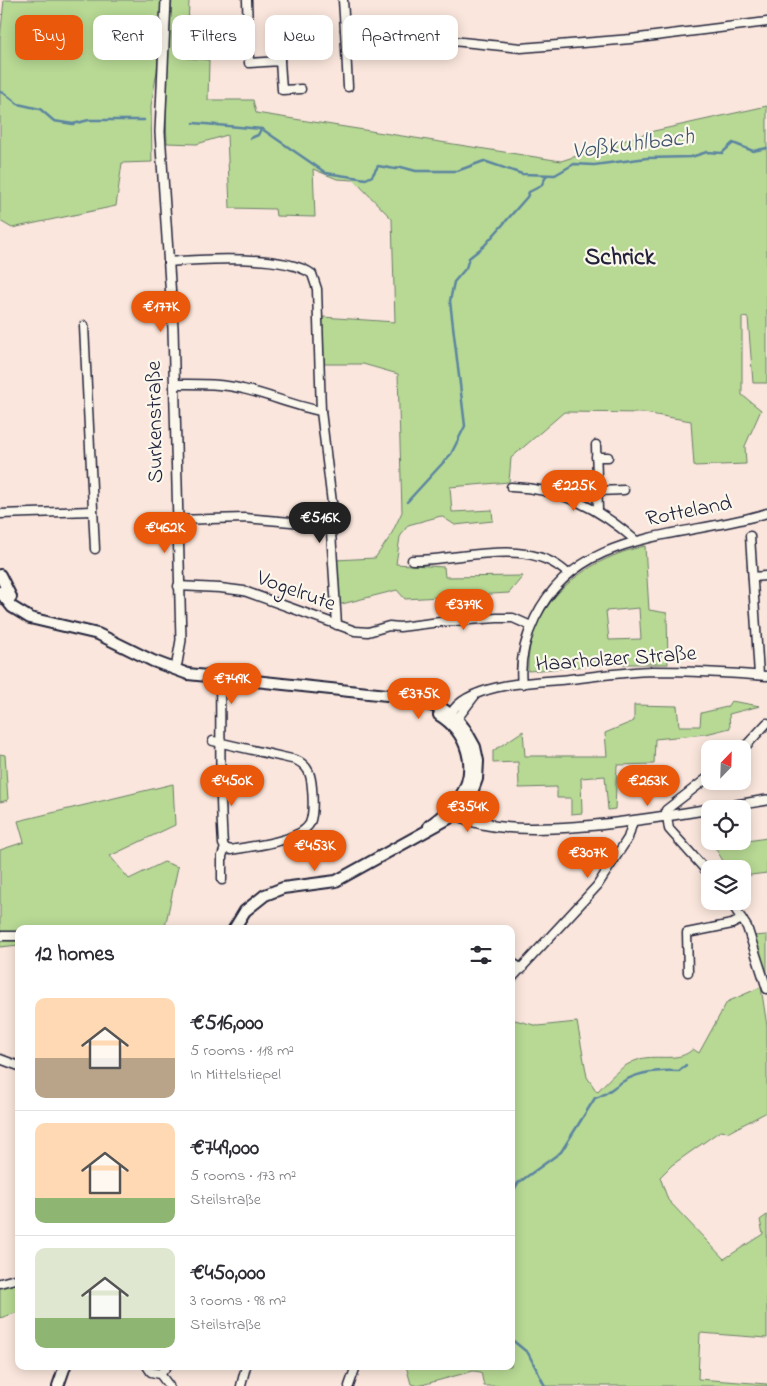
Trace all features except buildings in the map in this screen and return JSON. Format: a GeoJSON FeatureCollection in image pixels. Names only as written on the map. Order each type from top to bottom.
{"type":"FeatureCollection","features":[{"type":"Feature","properties":{"kind":"main road"},"geometry":{"type":"LineString","coordinates":[[0,576],[3,597],[12,607],[30,618],[91,628],[113,640],[201,677],[220,677],[366,694],[418,706],[452,718],[459,733],[471,748],[478,773],[466,806],[456,809],[421,834],[336,881],[284,888],[265,895],[245,910],[236,925]]}},
{"type":"Feature","properties":{"kind":"main road"},"geometry":{"type":"LineString","coordinates":[[456,809],[467,781],[471,748]]}},
{"type":"Feature","properties":{"kind":"main road"},"geometry":{"type":"LineString","coordinates":[[58,1386],[64,1370]]}},
{"type":"Feature","properties":{"kind":"street","name":"Surkenstraße"},"geometry":{"type":"LineString","coordinates":[[166,0],[160,132],[174,384],[176,520],[181,640],[176,667]]}},
{"type":"Feature","properties":{"kind":"street"},"geometry":{"type":"LineString","coordinates":[[246,0],[250,63],[280,61],[282,90],[301,89]]}},
{"type":"Feature","properties":{"kind":"street"},"geometry":{"type":"LineString","coordinates":[[343,0],[344,15]]}},
{"type":"Feature","properties":{"kind":"street"},"geometry":{"type":"LineString","coordinates":[[458,41],[522,48],[630,39],[767,22]]}},
{"type":"Feature","properties":{"kind":"street"},"geometry":{"type":"LineString","coordinates":[[347,60],[348,87]]}},
{"type":"Feature","properties":{"kind":"street"},"geometry":{"type":"LineString","coordinates":[[168,262],[259,261],[295,266],[312,274],[317,289],[321,411],[332,503],[329,516],[324,521],[314,524],[252,519],[176,520]]}},
{"type":"Feature","properties":{"kind":"street"},"geometry":{"type":"LineString","coordinates":[[84,326],[88,353],[92,511],[95,548]]}},
{"type":"Feature","properties":{"kind":"street"},"geometry":{"type":"LineString","coordinates":[[174,384],[215,384],[243,389],[297,407],[321,411]]}},
{"type":"Feature","properties":{"kind":"street"},"geometry":{"type":"LineString","coordinates":[[596,445],[598,511]]}},
{"type":"Feature","properties":{"kind":"street"},"geometry":{"type":"LineString","coordinates":[[596,457],[608,456]]}},
{"type":"Feature","properties":{"kind":"street"},"geometry":{"type":"LineString","coordinates":[[511,487],[525,487],[564,496],[598,511],[635,540]]}},
{"type":"Feature","properties":{"kind":"street"},"geometry":{"type":"LineString","coordinates":[[597,491],[624,490]]}},
{"type":"Feature","properties":{"kind":"street"},"geometry":{"type":"LineString","coordinates":[[0,514],[92,511]]}},
{"type":"Feature","properties":{"kind":"street","name":"Rotteland"},"geometry":{"type":"LineString","coordinates":[[522,684],[521,661],[531,626],[546,598],[568,574],[597,555],[635,540],[728,524],[767,513]]}},
{"type":"Feature","properties":{"kind":"street"},"geometry":{"type":"LineString","coordinates":[[324,521],[331,532],[336,625]]}},
{"type":"Feature","properties":{"kind":"street","name":"Haarholzer Straße"},"geometry":{"type":"LineString","coordinates":[[452,718],[476,694],[493,688],[522,684],[650,671],[763,676],[750,536]]}},
{"type":"Feature","properties":{"kind":"street"},"geometry":{"type":"LineString","coordinates":[[412,560],[430,560],[453,555],[525,554],[553,563],[568,574]]}},
{"type":"Feature","properties":{"kind":"street"},"geometry":{"type":"LineString","coordinates":[[753,577],[765,576]]}},
{"type":"Feature","properties":{"kind":"street","name":"Vogelrute"},"geometry":{"type":"LineString","coordinates":[[178,586],[244,591],[354,631],[368,632],[389,626],[400,627],[497,618],[513,618],[531,626]]}},
{"type":"Feature","properties":{"kind":"street"},"geometry":{"type":"LineString","coordinates":[[220,677],[222,742],[220,782],[223,844],[225,848],[222,856],[222,880]]}},
{"type":"Feature","properties":{"kind":"street"},"geometry":{"type":"LineString","coordinates":[[751,740],[767,723]]}},
{"type":"Feature","properties":{"kind":"street"},"geometry":{"type":"LineString","coordinates":[[213,740],[303,764],[311,775],[312,813],[310,822],[296,836],[231,850],[225,848]]}},
{"type":"Feature","properties":{"kind":"street"},"geometry":{"type":"LineString","coordinates":[[701,783],[668,807],[666,816],[669,829],[701,865]]}},
{"type":"Feature","properties":{"kind":"street"},"geometry":{"type":"LineString","coordinates":[[751,803],[767,800]]}},
{"type":"Feature","properties":{"kind":"street"},"geometry":{"type":"LineString","coordinates":[[466,806],[474,815],[490,824]]}},
{"type":"Feature","properties":{"kind":"street"},"geometry":{"type":"LineString","coordinates":[[456,809],[472,822],[519,829],[633,820],[701,811]]}},
{"type":"Feature","properties":{"kind":"street"},"geometry":{"type":"LineString","coordinates":[[515,976],[597,886],[628,838],[633,820]]}},
{"type":"Feature","properties":{"kind":"street"},"geometry":{"type":"LineString","coordinates":[[736,910],[747,927],[767,990]]}},
{"type":"Feature","properties":{"kind":"street"},"geometry":{"type":"LineString","coordinates":[[688,972],[687,933],[732,924],[742,919]]}},
{"type":"Feature","properties":{"kind":"street"},"geometry":{"type":"LineString","coordinates":[[0,936],[15,936]]}},
{"type":"Feature","properties":{"kind":"street"},"geometry":{"type":"LineString","coordinates":[[515,965],[522,970]]}},
{"type":"Feature","properties":{"kind":"street"},"geometry":{"type":"LineString","coordinates":[[0,1059],[15,1065]]}},
{"type":"Feature","properties":{"kind":"street"},"geometry":{"type":"LineString","coordinates":[[0,1282],[15,1279]]}},
{"type":"Feature","properties":{"kind":"street"},"geometry":{"type":"LineString","coordinates":[[150,1370],[160,1374],[169,1386]]}},
{"type":"Feature","properties":{"kind":"street"},"geometry":{"type":"LineString","coordinates":[[160,1374],[164,1370]]}},
{"type":"Feature","properties":{"kind":"street"},"geometry":{"type":"LineString","coordinates":[[241,1386],[245,1370]]}},
{"type":"Feature","properties":{"kind":"street"},"geometry":{"type":"LineString","coordinates":[[349,1386],[355,1370]]}},
{"type":"Feature","properties":{"kind":"green space"},"geometry":{"type":"Polygon","coordinates":[[[4,0],[162,0],[161,15],[93,15],[93,60],[158,60],[151,106],[152,162],[122,163],[116,206],[12,228],[0,221],[0,39],[4,0]]]}},
{"type":"Feature","properties":{"kind":"green space"},"geometry":{"type":"Polygon","coordinates":[[[172,0],[189,0],[188,15],[172,15],[172,60],[209,60],[208,100],[253,100],[256,113],[561,161],[654,131],[767,106],[767,383],[753,383],[748,318],[742,317],[742,395],[761,410],[745,446],[746,464],[694,466],[691,421],[644,413],[564,412],[511,458],[509,482],[450,487],[452,512],[492,510],[493,521],[455,525],[441,516],[408,525],[400,537],[396,564],[444,567],[445,577],[523,576],[509,593],[405,599],[397,590],[338,605],[335,560],[375,558],[390,537],[402,512],[398,374],[363,364],[324,364],[322,317],[395,322],[392,219],[354,180],[337,179],[313,169],[315,217],[276,216],[275,209],[230,208],[227,135],[197,144],[167,143],[165,92],[172,0]]]}},
{"type":"Feature","properties":{"kind":"green space"},"geometry":{"type":"Polygon","coordinates":[[[645,546],[649,610],[667,613],[668,664],[612,664],[528,671],[530,647],[537,625],[548,605],[563,588],[581,574],[622,552],[645,546]],[[639,608],[606,611],[609,640],[641,639],[639,608]]]}},
{"type":"Feature","properties":{"kind":"green space"},"geometry":{"type":"Polygon","coordinates":[[[731,701],[760,706],[729,714],[730,728],[706,734],[655,739],[654,764],[617,765],[615,809],[608,810],[605,776],[581,778],[582,813],[571,814],[571,798],[557,798],[557,787],[519,788],[518,762],[493,763],[493,751],[523,731],[525,756],[607,756],[605,733],[634,721],[634,705],[677,706],[679,726],[700,726],[701,713],[727,707],[731,701]]]}},
{"type":"Feature","properties":{"kind":"green space"},"geometry":{"type":"Polygon","coordinates":[[[0,754],[5,755],[8,800],[0,802],[0,754]]]}},
{"type":"Feature","properties":{"kind":"green space"},"geometry":{"type":"Polygon","coordinates":[[[173,784],[175,825],[110,856],[129,879],[164,862],[178,867],[165,925],[15,925],[15,933],[0,934],[0,850],[24,842],[18,821],[173,784]]]}},
{"type":"Feature","properties":{"kind":"green space"},"geometry":{"type":"Polygon","coordinates":[[[767,838],[767,873],[751,875],[751,860],[723,860],[716,850],[751,850],[751,840],[767,838]]]}},
{"type":"Feature","properties":{"kind":"green space"},"geometry":{"type":"Polygon","coordinates":[[[767,935],[767,983],[753,936],[767,935]]]}},
{"type":"Feature","properties":{"kind":"green space"},"geometry":{"type":"Polygon","coordinates":[[[0,939],[15,939],[15,945],[0,947],[0,939]]]}},
{"type":"Feature","properties":{"kind":"green space"},"geometry":{"type":"Polygon","coordinates":[[[761,987],[767,1026],[767,1112],[729,1132],[720,1131],[672,1165],[660,1177],[668,1200],[724,1259],[763,1234],[760,1220],[767,1215],[767,1338],[700,1333],[698,1379],[767,1384],[767,1386],[484,1386],[481,1372],[473,1371],[418,1386],[411,1384],[407,1370],[515,1370],[515,1020],[538,1026],[577,1022],[587,1077],[597,1092],[616,1072],[640,1059],[681,1056],[693,1049],[699,1053],[727,1002],[761,987]]]}},
{"type":"Feature","properties":{"kind":"green space"},"geometry":{"type":"Polygon","coordinates":[[[15,1284],[15,1313],[0,1318],[0,1287],[15,1284]]]}},
{"type":"Feature","properties":{"kind":"waterway","name":"Voßkuhlbach"},"geometry":{"type":"LineString","coordinates":[[0,92],[18,104],[40,109],[54,121],[73,124],[89,120],[144,120]]}},
{"type":"Feature","properties":{"kind":"waterway","name":"Voßkuhlbach"},"geometry":{"type":"LineString","coordinates":[[194,123],[262,129],[326,173],[366,179],[372,176],[378,166],[395,169],[401,167],[416,171],[457,171],[484,161],[522,174],[555,175],[574,164],[594,165],[647,158],[691,157],[707,152],[722,153],[733,143],[753,151],[767,148]]}},
{"type":"Feature","properties":{"kind":"waterway"},"geometry":{"type":"LineString","coordinates":[[251,138],[258,135],[261,129]]}},
{"type":"Feature","properties":{"kind":"waterway"},"geometry":{"type":"LineString","coordinates":[[407,502],[451,454],[465,426],[450,301],[454,282],[466,268],[469,258],[484,246],[527,197],[529,192],[541,186],[547,175]]}},
{"type":"Feature","properties":{"kind":"waterway"},"geometry":{"type":"LineString","coordinates":[[515,1188],[518,1183],[561,1152],[595,1098],[635,1076],[657,1071],[679,1071],[686,1065]]}},
{"type":"Feature","properties":{"kind":"waterway"},"geometry":{"type":"LineString","coordinates":[[515,1342],[528,1353],[545,1386]]}},
{"type":"Feature","properties":{"kind":"district","name":"Schrick"},"geometry":{"type":"Point","coordinates":[620,258]}}]}
